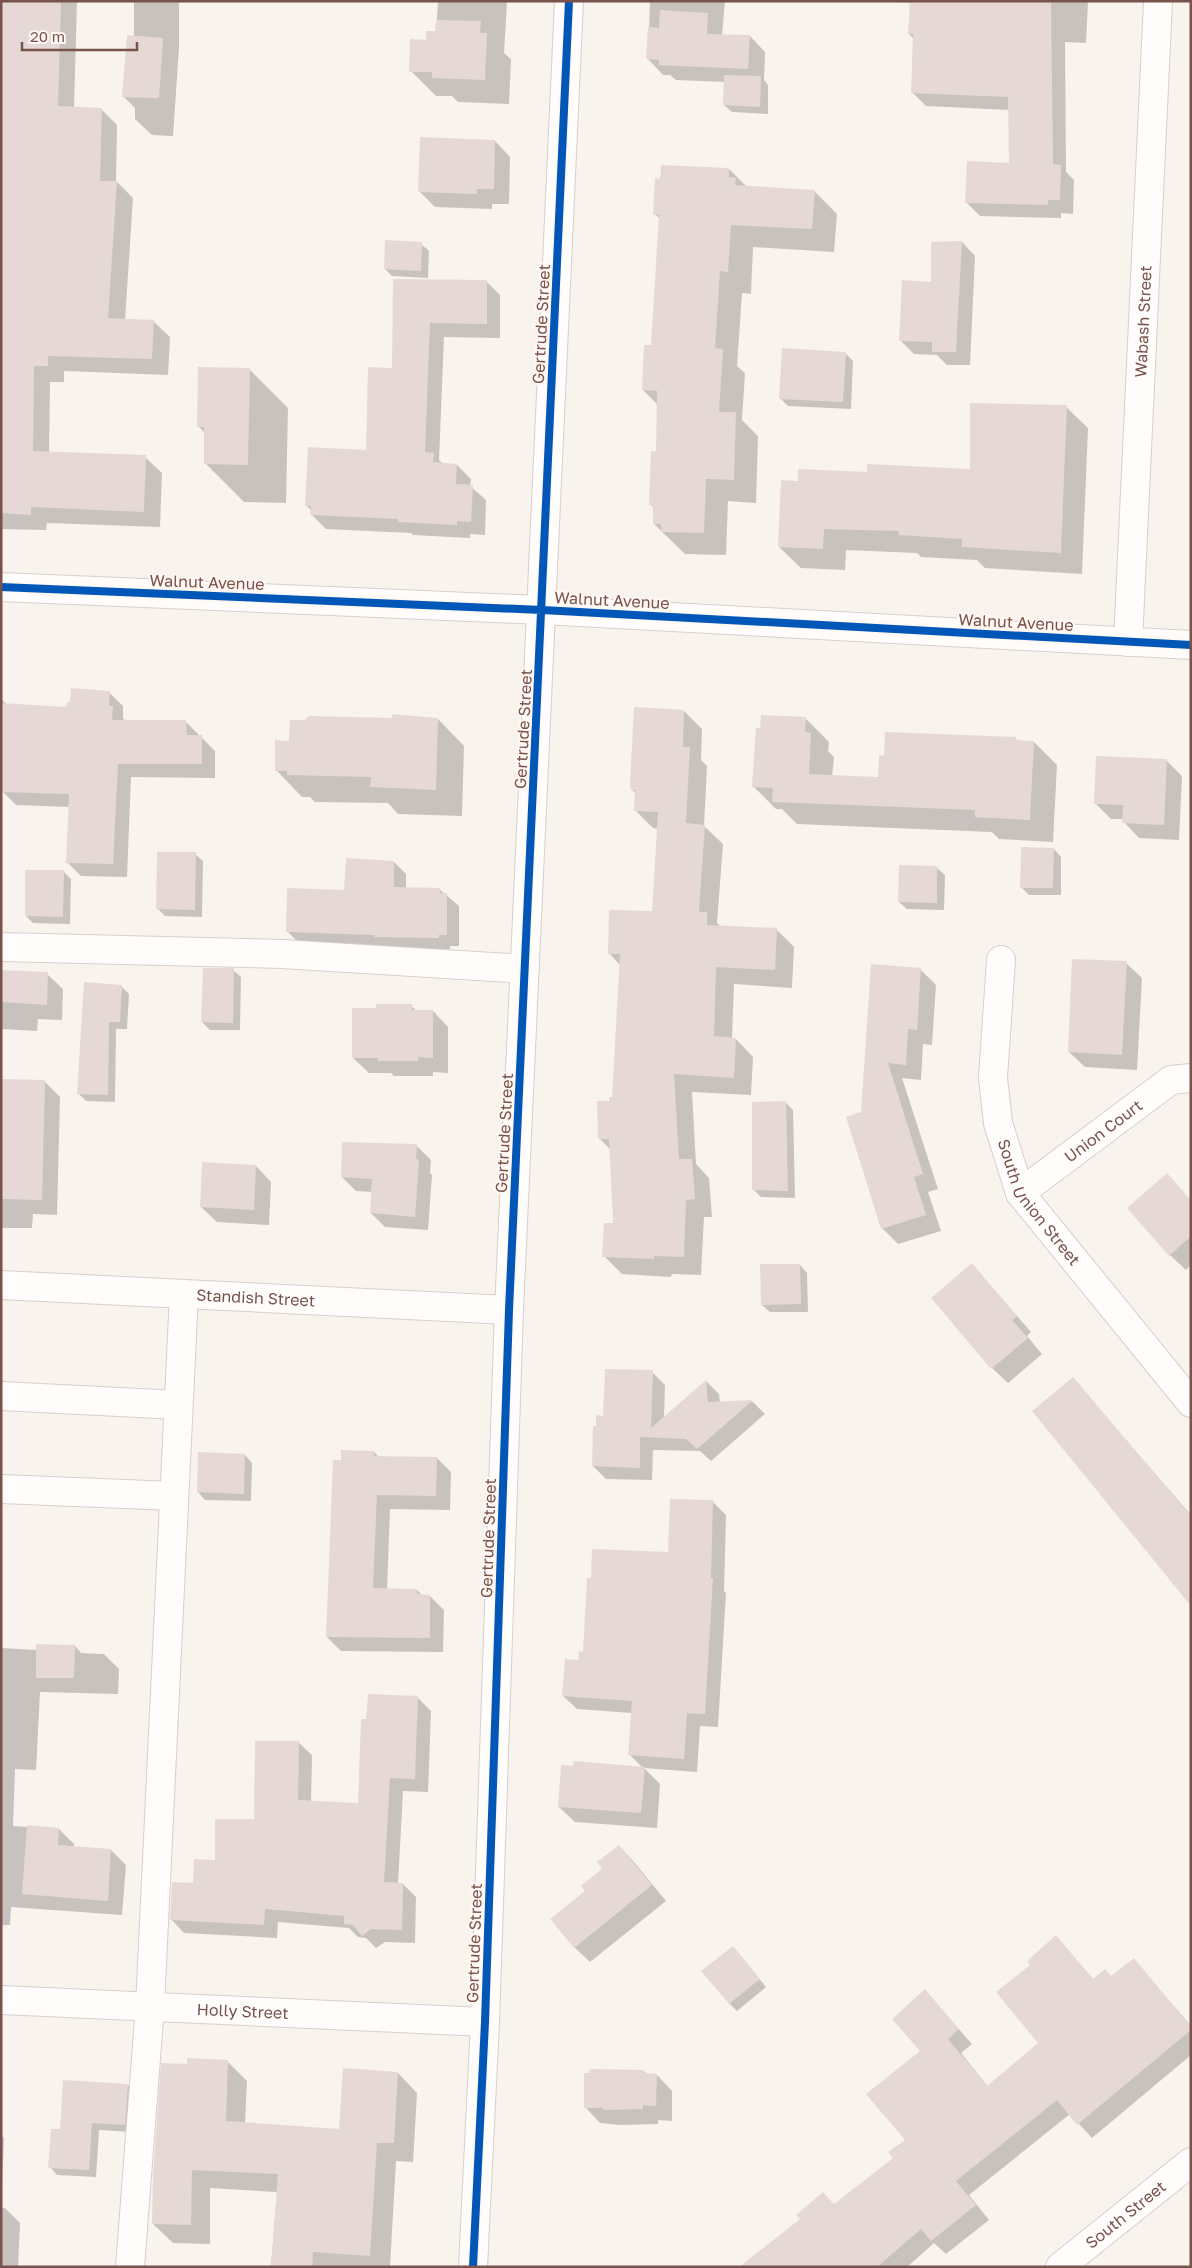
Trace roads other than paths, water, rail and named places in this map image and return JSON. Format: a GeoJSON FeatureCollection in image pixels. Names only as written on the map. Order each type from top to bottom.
{"type":"FeatureCollection","features":[{"type":"Feature","properties":{"kind":"street","name":"Gertrude Street"},"geometry":{"type":"LineString","coordinates":[[473,2267],[485,2022],[509,1310],[569,1]]}},
{"type":"Feature","properties":{"kind":"street","name":"Wabash Street"},"geometry":{"type":"LineString","coordinates":[[1128,642],[1158,1]]}},
{"type":"Feature","properties":{"kind":"street","name":"Walnut Avenue"},"geometry":{"type":"LineString","coordinates":[[1,587],[542,610],[1191,645]]}},
{"type":"Feature","properties":{"kind":"street"},"geometry":{"type":"LineString","coordinates":[[1,947],[282,954],[525,969]]}},
{"type":"Feature","properties":{"kind":"street","name":"South Union Street"},"geometry":{"type":"LineString","coordinates":[[1001,960],[993,1078],[998,1123],[1020,1193],[1191,1403]]}},
{"type":"Feature","properties":{"kind":"street","name":"Union Court"},"geometry":{"type":"LineString","coordinates":[[1020,1193],[1171,1080],[1191,1078]]}},
{"type":"Feature","properties":{"kind":"street","name":"Standish Street"},"geometry":{"type":"LineString","coordinates":[[1,1285],[509,1310]]}},
{"type":"Feature","properties":{"kind":"street"},"geometry":{"type":"LineString","coordinates":[[130,2267],[150,2006],[184,1294]]}},
{"type":"Feature","properties":{"kind":"street"},"geometry":{"type":"LineString","coordinates":[[1,1396],[178,1405]]}},
{"type":"Feature","properties":{"kind":"street"},"geometry":{"type":"LineString","coordinates":[[1,1489],[174,1496]]}},
{"type":"Feature","properties":{"kind":"street","name":"Holly Street"},"geometry":{"type":"LineString","coordinates":[[1,2000],[485,2022]]}},
{"type":"Feature","properties":{"kind":"street","name":"South Street"},"geometry":{"type":"LineString","coordinates":[[1060,2267],[1191,2162]]}}]}
